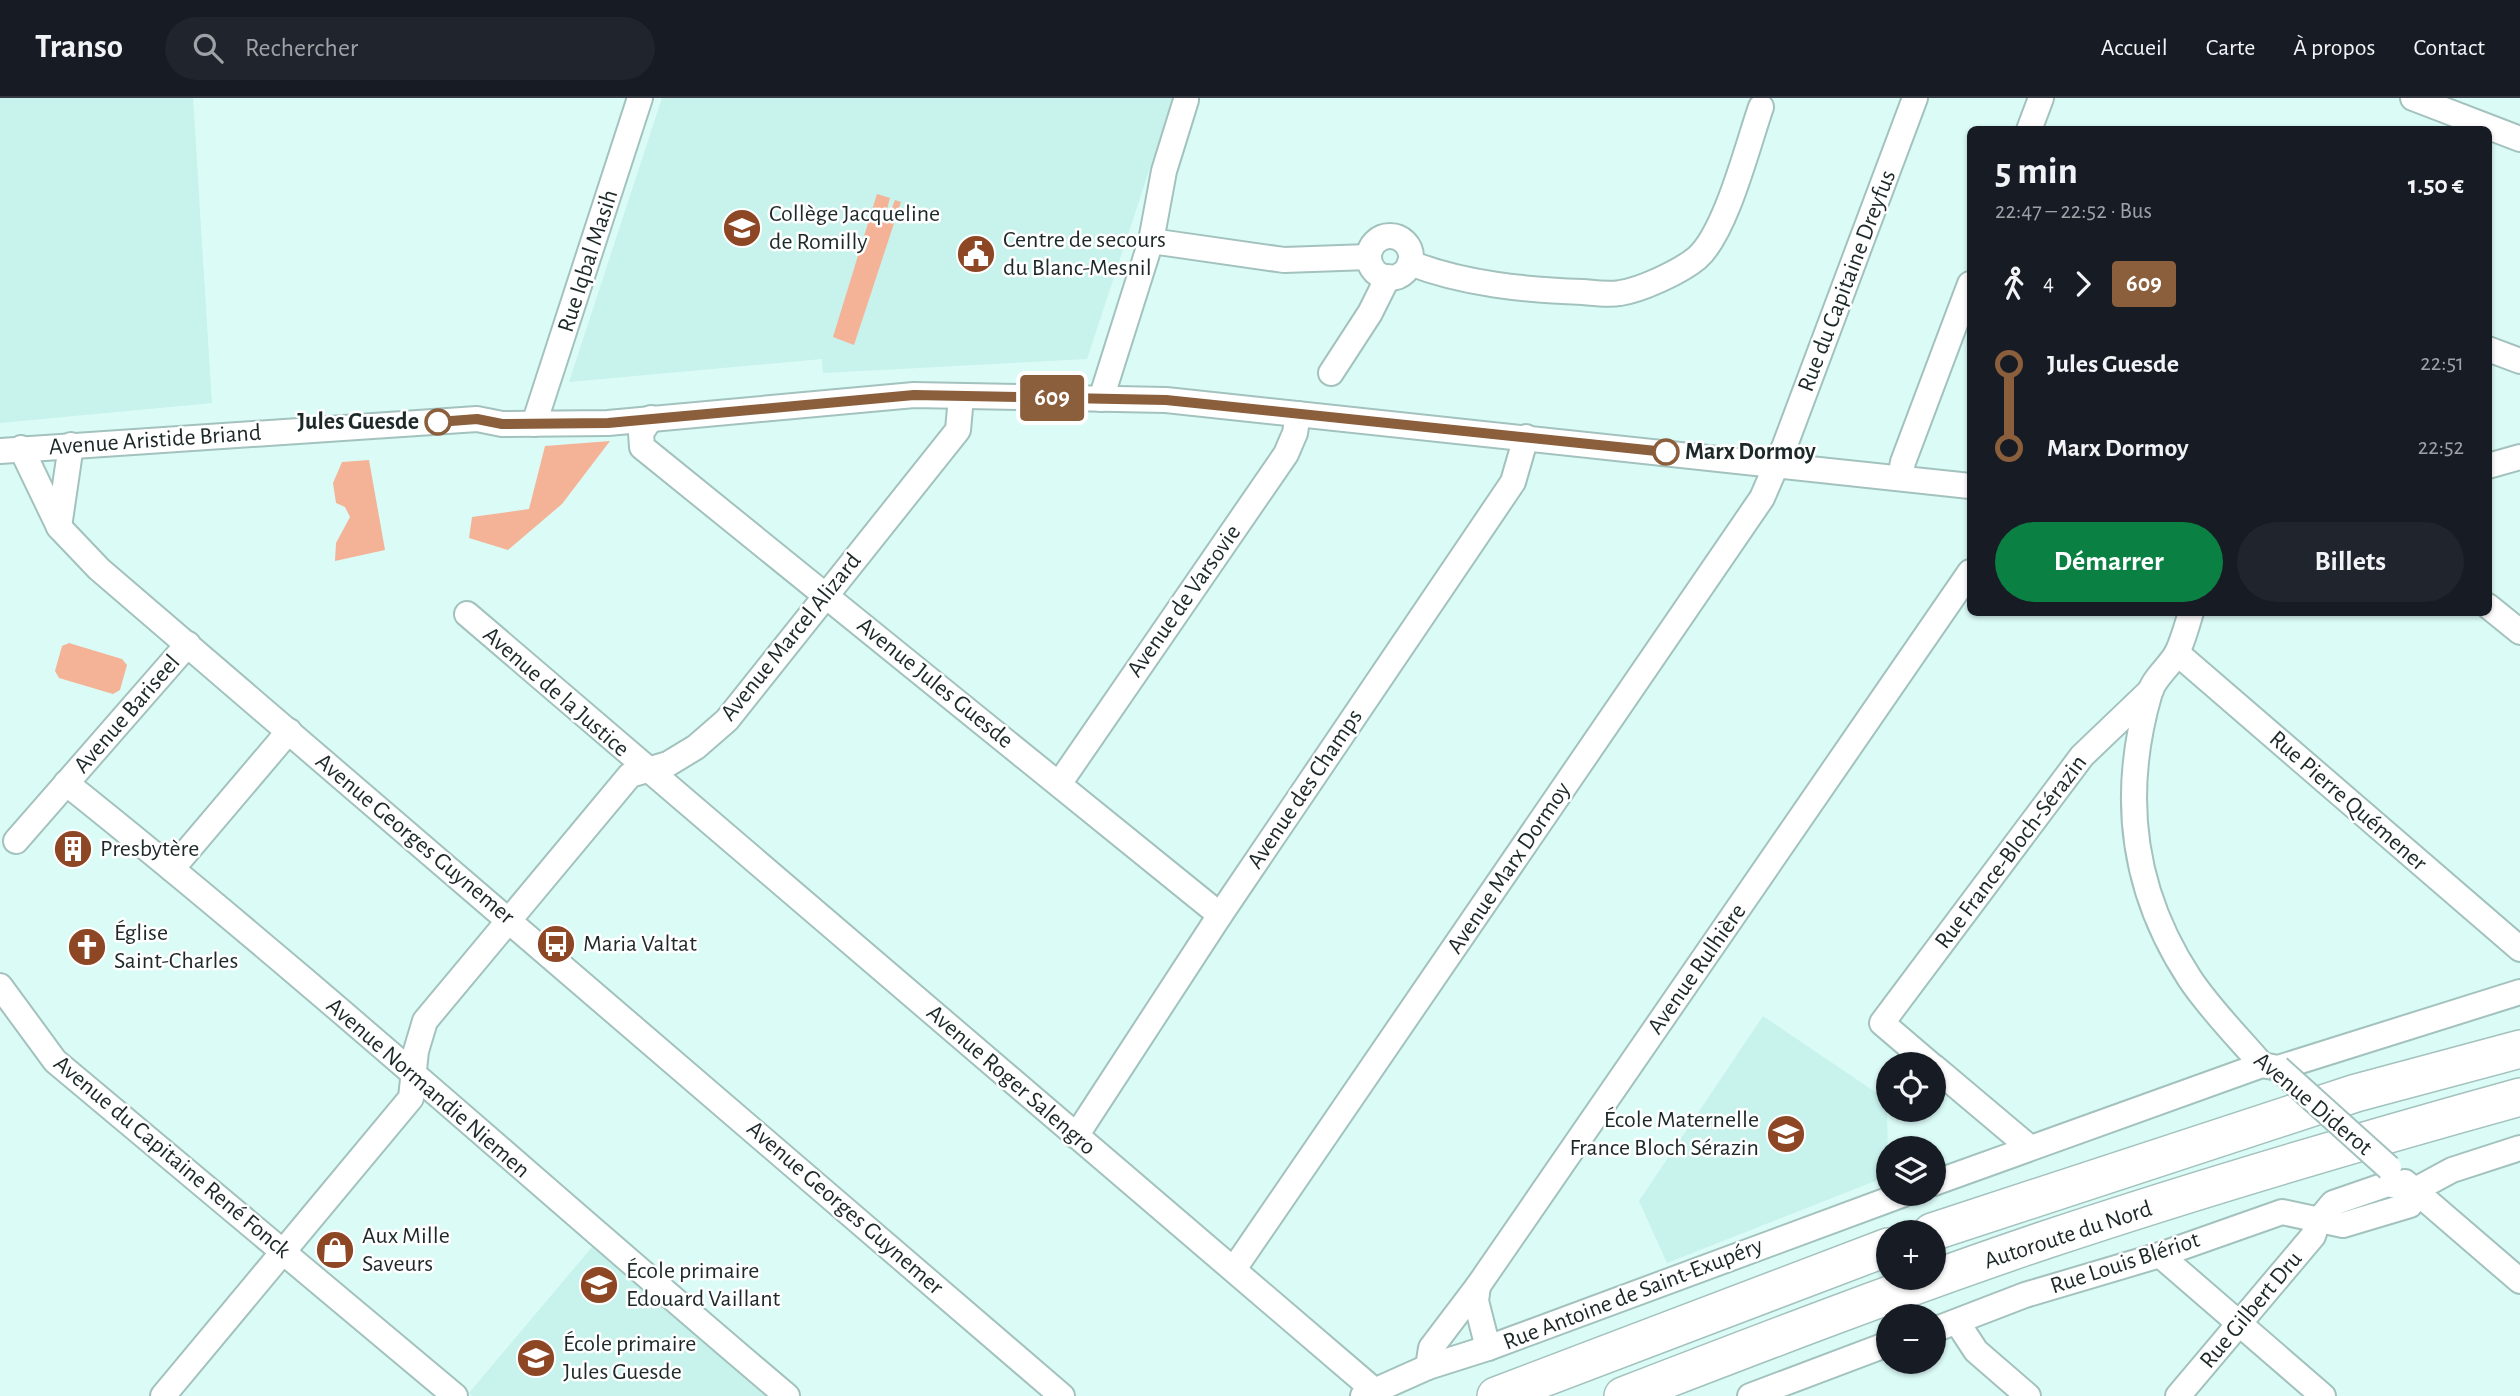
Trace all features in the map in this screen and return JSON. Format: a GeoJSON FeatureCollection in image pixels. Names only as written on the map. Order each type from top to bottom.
{"type":"FeatureCollection","features":[{"type":"Feature","properties":{"kind":"highway","name":"Autoroute du Nord"},"geometry":{"type":"LineString","coordinates":[[1946,1227],[2356,1093],[2520,1049]]}},
{"type":"Feature","properties":{"kind":"highway","name":"Autoroute du Nord"},"geometry":{"type":"LineString","coordinates":[[1623,1396],[1846,1310],[2046,1240],[2400,1130],[2520,1097]]}},
{"type":"Feature","properties":{"kind":"highway"},"geometry":{"type":"LineString","coordinates":[[1496,1396],[1876,1252]]}},
{"type":"Feature","properties":{"kind":"street","name":"Rue Iqbal Masih"},"geometry":{"type":"LineString","coordinates":[[537,415],[640,98]]}},
{"type":"Feature","properties":{"kind":"street","name":"Rue du Capitaine Dreyfus"},"geometry":{"type":"LineString","coordinates":[[1777,464],[1915,98]]}},
{"type":"Feature","properties":{"kind":"street"},"geometry":{"type":"LineString","coordinates":[[2030,126],[2041,98]]}},
{"type":"Feature","properties":{"kind":"street"},"geometry":{"type":"LineString","coordinates":[[2413,98],[2486,126]]}},
{"type":"Feature","properties":{"kind":"street"},"geometry":{"type":"LineString","coordinates":[[1101,399],[1151,241],[1164,171],[1186,100]]}},
{"type":"Feature","properties":{"kind":"street"},"geometry":{"type":"LineString","coordinates":[[1410,262],[1441,275],[1542,290],[1619,293],[1650,284],[1698,258],[1712,236],[1723,215],[1761,107]]}},
{"type":"Feature","properties":{"kind":"street"},"geometry":{"type":"LineString","coordinates":[[2492,128],[2520,139]]}},
{"type":"Feature","properties":{"kind":"street"},"geometry":{"type":"LineString","coordinates":[[1390,236],[1406,244],[1410,262],[1400,276],[1388,277],[1377,273],[1369,257],[1377,241],[1390,236]]}},
{"type":"Feature","properties":{"kind":"street"},"geometry":{"type":"LineString","coordinates":[[1151,241],[1284,260],[1369,257]]}},
{"type":"Feature","properties":{"kind":"street"},"geometry":{"type":"LineString","coordinates":[[1331,373],[1370,313],[1388,277]]}},
{"type":"Feature","properties":{"kind":"street"},"geometry":{"type":"LineString","coordinates":[[1900,478],[1903,462],[1967,292]]}},
{"type":"Feature","properties":{"kind":"street"},"geometry":{"type":"LineString","coordinates":[[2492,350],[2520,361]]}},
{"type":"Feature","properties":{"kind":"street","name":"Avenue Aristide Briand"},"geometry":{"type":"LineString","coordinates":[[11,450],[477,419],[502,408],[537,415],[609,407],[651,418],[914,395],[1166,400],[1967,486]]}},
{"type":"Feature","properties":{"kind":"street","name":"Avenue Marcel Alizard"},"geometry":{"type":"LineString","coordinates":[[163,1396],[411,1098],[416,1051],[425,1021],[629,775],[668,764],[696,747],[726,720],[958,430],[961,397]]}},
{"type":"Feature","properties":{"kind":"street","name":"Avenue de Varsovie"},"geometry":{"type":"LineString","coordinates":[[1059,784],[1286,454],[1295,433],[1298,414]]}},
{"type":"Feature","properties":{"kind":"street","name":"Avenue Jules Guesde"},"geometry":{"type":"LineString","coordinates":[[651,418],[641,433],[642,447],[1220,915]]}},
{"type":"Feature","properties":{"kind":"street","name":"Avenue des Champs"},"geometry":{"type":"LineString","coordinates":[[1076,1136],[1220,915],[1513,482],[1526,438]]}},
{"type":"Feature","properties":{"kind":"street"},"geometry":{"type":"LineString","coordinates":[[59,527],[71,445]]}},
{"type":"Feature","properties":{"kind":"street","name":"Avenue Georges Guynemer"},"geometry":{"type":"LineString","coordinates":[[11,450],[59,527],[99,569],[1062,1396]]}},
{"type":"Feature","properties":{"kind":"street"},"geometry":{"type":"LineString","coordinates":[[2492,465],[2520,457]]}},
{"type":"Feature","properties":{"kind":"street","name":"Avenue Marx Dormoy"},"geometry":{"type":"LineString","coordinates":[[1234,1269],[1762,498],[1777,464]]}},
{"type":"Feature","properties":{"kind":"street","name":"Avenue Rulhière"},"geometry":{"type":"LineString","coordinates":[[1428,1367],[1432,1348],[1478,1286],[1967,576]]}},
{"type":"Feature","properties":{"kind":"street"},"geometry":{"type":"LineString","coordinates":[[2492,609],[2520,632]]}},
{"type":"Feature","properties":{"kind":"street","name":"Avenue de la Justice"},"geometry":{"type":"LineString","coordinates":[[467,614],[647,769]]}},
{"type":"Feature","properties":{"kind":"street","name":"Avenue Diderot"},"geometry":{"type":"LineString","coordinates":[[2190,616],[2177,653],[2151,690],[2138,758],[2133,830],[2141,872],[2161,928],[2190,980],[2270,1067],[2520,1281]]}},
{"type":"Feature","properties":{"kind":"street","name":"Avenue Bariseel"},"geometry":{"type":"LineString","coordinates":[[16,841],[188,644]]}},
{"type":"Feature","properties":{"kind":"street","name":"Rue Pierre Quémener"},"geometry":{"type":"LineString","coordinates":[[2177,653],[2520,949]]}},
{"type":"Feature","properties":{"kind":"street","name":"Rue France-Bloch-Sérazin"},"geometry":{"type":"LineString","coordinates":[[1917,1052],[1882,1023],[2082,756],[2151,690]]}},
{"type":"Feature","properties":{"kind":"street"},"geometry":{"type":"LineString","coordinates":[[172,869],[289,732]]}},
{"type":"Feature","properties":{"kind":"street","name":"Avenue Roger Salengro"},"geometry":{"type":"LineString","coordinates":[[647,769],[1234,1269],[1369,1393]]}},
{"type":"Feature","properties":{"kind":"street","name":"Avenue Normandie Niemen"},"geometry":{"type":"LineString","coordinates":[[66,783],[414,1074],[536,1183],[787,1396]]}},
{"type":"Feature","properties":{"kind":"street","name":"Avenue du Capitaine René Fonck"},"geometry":{"type":"LineString","coordinates":[[0,986],[55,1061],[455,1396]]}},
{"type":"Feature","properties":{"kind":"street"},"geometry":{"type":"LineString","coordinates":[[1946,1178],[2029,1147],[2270,1067],[2520,992]]}},
{"type":"Feature","properties":{"kind":"street"},"geometry":{"type":"LineString","coordinates":[[1946,1077],[2029,1147]]}},
{"type":"Feature","properties":{"kind":"street","name":"Rue Louis Blériot"},"geometry":{"type":"LineString","coordinates":[[1946,1325],[2025,1295],[2160,1255],[2282,1212],[2343,1225],[2381,1216],[2410,1205],[2415,1190],[2452,1170],[2520,1148]]}},
{"type":"Feature","properties":{"kind":"street","name":"Rue Antoine de Saint-Exupéry"},"geometry":{"type":"LineString","coordinates":[[1369,1393],[1428,1367],[1488,1348],[1876,1204]]}},
{"type":"Feature","properties":{"kind":"street","name":"Rue Gilbert Dru"},"geometry":{"type":"LineString","coordinates":[[2178,1396],[2314,1237],[2318,1221]]}},
{"type":"Feature","properties":{"kind":"street"},"geometry":{"type":"LineString","coordinates":[[2160,1255],[2323,1396]]}},
{"type":"Feature","properties":{"kind":"street"},"geometry":{"type":"LineString","coordinates":[[1478,1286],[1476,1301],[1488,1348]]}},
{"type":"Feature","properties":{"kind":"street"},"geometry":{"type":"LineString","coordinates":[[1957,1322],[1976,1351],[2028,1396]]}},
{"type":"Feature","properties":{"kind":"street"},"geometry":{"type":"LineString","coordinates":[[1750,1396],[1876,1348]]}},
{"type":"Feature","properties":{"kind":"shaded area"},"geometry":{"type":"Polygon","coordinates":[[[0,98],[193,98],[212,403],[0,423],[0,98]]]}},
{"type":"Feature","properties":{"kind":"shaded area"},"geometry":{"type":"Polygon","coordinates":[[[662,98],[1173,98],[1087,359],[823,373],[822,359],[569,382],[662,98]]]}},
{"type":"Feature","properties":{"kind":"shaded area"},"geometry":{"type":"Polygon","coordinates":[[[877,194],[890,198],[887,209],[891,210],[895,200],[901,202],[854,345],[833,337],[877,194]]]}},
{"type":"Feature","properties":{"kind":"shaded area"},"geometry":{"type":"Polygon","coordinates":[[[610,441],[562,504],[508,550],[469,538],[472,517],[529,509],[545,446],[610,441]]]}},
{"type":"Feature","properties":{"kind":"shaded area"},"geometry":{"type":"Polygon","coordinates":[[[369,460],[385,550],[335,561],[336,543],[350,517],[345,507],[336,503],[333,483],[342,462],[369,460]]]}},
{"type":"Feature","properties":{"kind":"shaded area"},"geometry":{"type":"Polygon","coordinates":[[[69,643],[122,659],[127,665],[120,690],[113,694],[59,678],[55,671],[62,646],[69,643]]]}},
{"type":"Feature","properties":{"kind":"shaded area","name":"École Maternelle France Bloch Sérazin"},"geometry":{"type":"Polygon","coordinates":[[[1763,1016],[1876,1093],[1876,1122],[1887,1122],[1887,1136],[1876,1136],[1876,1181],[1667,1263],[1639,1201],[1763,1016]]]}},
{"type":"Feature","properties":{"kind":"shaded area","name":"École primaire Edouard Vaillant"},"geometry":{"type":"Polygon","coordinates":[[[592,1247],[767,1396],[472,1396],[469,1393],[592,1247]]]}},
{"type":"Feature","properties":{"kind":"bus line","name":"609"},"geometry":{"type":"LineString","coordinates":[[438,422],[477,419],[502,424],[608,423],[914,395],[1166,400],[1666,452]]}},
{"type":"Feature","properties":{"kind":"place","name":"Collège Jacqueline de Romilly"},"geometry":{"type":"Point","coordinates":[742,228]}},
{"type":"Feature","properties":{"kind":"place","name":"Centre de secours du Blanc-Mesnil"},"geometry":{"type":"Point","coordinates":[976,254]}},
{"type":"Feature","properties":{"kind":"place","name":"Jules Guesde"},"geometry":{"type":"Point","coordinates":[438,422]}},
{"type":"Feature","properties":{"kind":"place","name":"Marx Dormoy"},"geometry":{"type":"Point","coordinates":[1666,452]}},
{"type":"Feature","properties":{"kind":"place","name":"Presbytère"},"geometry":{"type":"Point","coordinates":[73,849]}},
{"type":"Feature","properties":{"kind":"place","name":"Maria Valtat"},"geometry":{"type":"Point","coordinates":[556,944]}},
{"type":"Feature","properties":{"kind":"place","name":"Église Saint-Charles"},"geometry":{"type":"Point","coordinates":[87,947]}},
{"type":"Feature","properties":{"kind":"place","name":"École Maternelle France Bloch Sérazin"},"geometry":{"type":"Point","coordinates":[1786,1134]}},
{"type":"Feature","properties":{"kind":"place","name":"Aux Mille Saveurs"},"geometry":{"type":"Point","coordinates":[335,1250]}},
{"type":"Feature","properties":{"kind":"place","name":"École primaire Edouard Vaillant"},"geometry":{"type":"Point","coordinates":[599,1285]}},
{"type":"Feature","properties":{"kind":"place","name":"École primaire Jules Guesde"},"geometry":{"type":"Point","coordinates":[536,1358]}}]}
